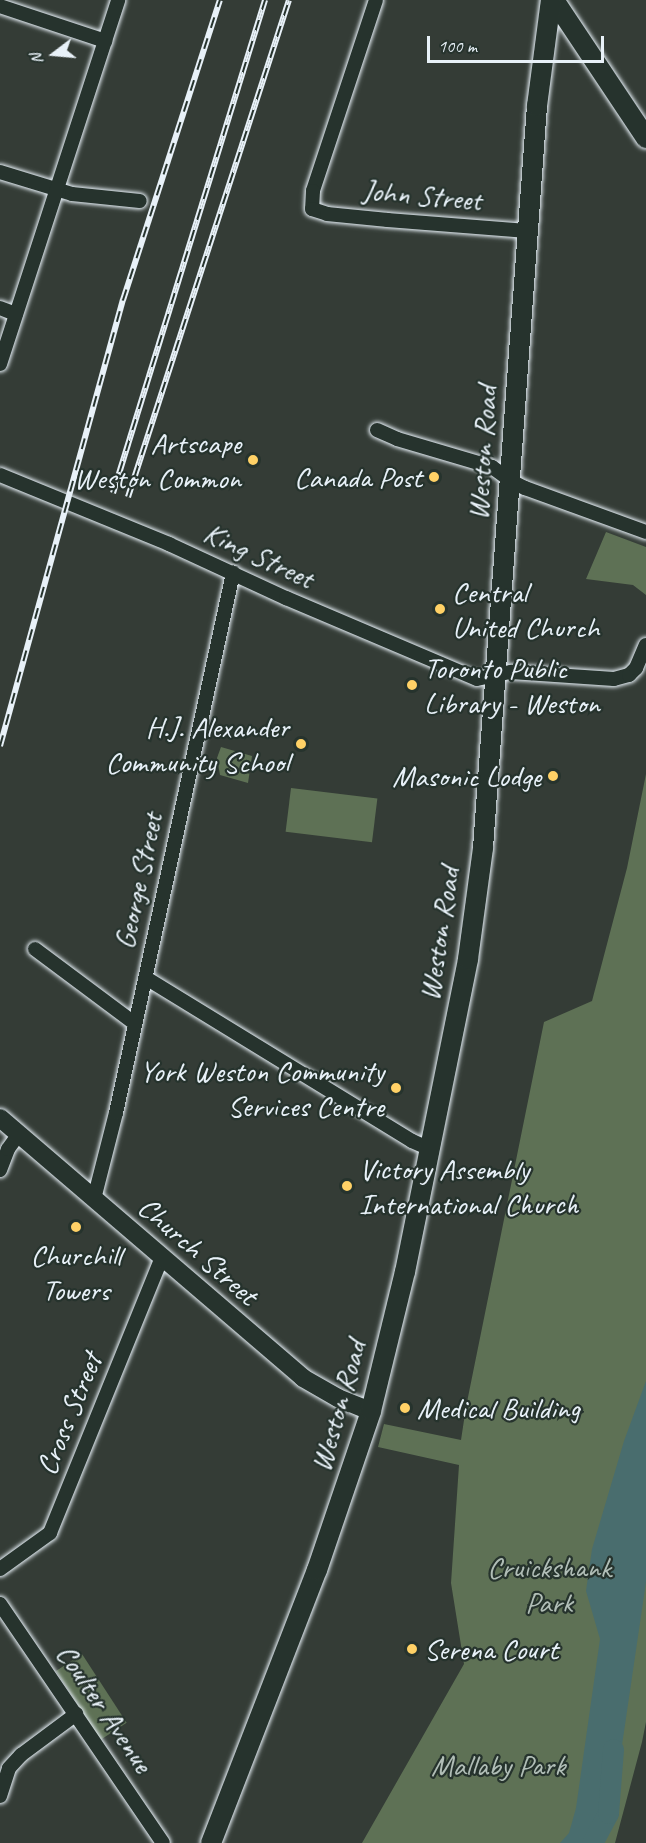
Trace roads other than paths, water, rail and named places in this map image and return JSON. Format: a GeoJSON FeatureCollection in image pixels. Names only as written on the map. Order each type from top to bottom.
{"type":"FeatureCollection","features":[{"type":"Feature","properties":{"kind":"main road"},"geometry":{"type":"LineString","coordinates":[[553,0],[646,138]]}},
{"type":"Feature","properties":{"kind":"main road","name":"Weston Road"},"geometry":{"type":"LineString","coordinates":[[211,1843],[317,1570],[371,1411],[405,1272],[464,977],[477,901],[496,675],[539,83],[553,0]]}},
{"type":"Feature","properties":{"kind":"street"},"geometry":{"type":"LineString","coordinates":[[0,364],[118,0]]}},
{"type":"Feature","properties":{"kind":"street","name":"John Street"},"geometry":{"type":"LineString","coordinates":[[376,0],[313,190],[312,209],[327,214],[527,231]]}},
{"type":"Feature","properties":{"kind":"street"},"geometry":{"type":"LineString","coordinates":[[0,6],[105,41]]}},
{"type":"Feature","properties":{"kind":"street"},"geometry":{"type":"LineString","coordinates":[[0,172],[57,190],[140,201]]}},
{"type":"Feature","properties":{"kind":"street"},"geometry":{"type":"LineString","coordinates":[[0,308],[16,314]]}},
{"type":"Feature","properties":{"kind":"street"},"geometry":{"type":"LineString","coordinates":[[377,430],[397,439],[492,467],[511,481],[646,532]]}},
{"type":"Feature","properties":{"kind":"street","name":"King Street"},"geometry":{"type":"LineString","coordinates":[[0,475],[169,544],[477,679],[511,672],[614,679],[629,675],[636,668],[646,645]]}},
{"type":"Feature","properties":{"kind":"street","name":"George Street"},"geometry":{"type":"LineString","coordinates":[[94,1198],[107,1151],[134,1023],[146,978],[232,573]]}},
{"type":"Feature","properties":{"kind":"street"},"geometry":{"type":"LineString","coordinates":[[35,949],[134,1023]]}},
{"type":"Feature","properties":{"kind":"street"},"geometry":{"type":"LineString","coordinates":[[146,978],[412,1141],[428,1148]]}},
{"type":"Feature","properties":{"kind":"street","name":"Church Street"},"geometry":{"type":"LineString","coordinates":[[0,1118],[303,1378],[338,1398],[371,1411]]}},
{"type":"Feature","properties":{"kind":"street"},"geometry":{"type":"LineString","coordinates":[[0,1170],[8,1149],[19,1134]]}},
{"type":"Feature","properties":{"kind":"street","name":"Cross Street"},"geometry":{"type":"LineString","coordinates":[[0,1569],[50,1533],[162,1257]]}},
{"type":"Feature","properties":{"kind":"street","name":"Coulter Avenue"},"geometry":{"type":"LineString","coordinates":[[0,1604],[163,1843]]}},
{"type":"Feature","properties":{"kind":"street"},"geometry":{"type":"LineString","coordinates":[[1,1787],[9,1768],[21,1755],[76,1713]]}},
{"type":"Feature","properties":{"kind":"water"},"geometry":{"type":"Polygon","coordinates":[[[646,1381],[646,1582],[621,1752],[609,1786],[597,1843],[560,1843],[569,1833],[576,1808],[600,1639],[586,1591],[592,1549],[624,1441],[646,1381]]]}},
{"type":"Feature","properties":{"kind":"waterway"},"geometry":{"type":"LineString","coordinates":[[592,1843],[608,1813],[613,1749]]}},
{"type":"Feature","properties":{"kind":"railway"},"geometry":{"type":"LineString","coordinates":[[0,746],[123,300],[220,0]]}},
{"type":"Feature","properties":{"kind":"railway"},"geometry":{"type":"LineString","coordinates":[[113,493],[265,0]]}},
{"type":"Feature","properties":{"kind":"railway"},"geometry":{"type":"LineString","coordinates":[[128,497],[289,0]]}},
{"type":"Feature","properties":{"kind":"place","name":"Artscape Weston Common"},"geometry":{"type":"Point","coordinates":[253,460]}},
{"type":"Feature","properties":{"kind":"place","name":"Canada Post"},"geometry":{"type":"Point","coordinates":[434,477]}},
{"type":"Feature","properties":{"kind":"place","name":"Central United Church"},"geometry":{"type":"Point","coordinates":[440,609]}},
{"type":"Feature","properties":{"kind":"place","name":"Toronto Public Library - Weston"},"geometry":{"type":"Point","coordinates":[412,685]}},
{"type":"Feature","properties":{"kind":"place","name":"H.J. Alexander Community School"},"geometry":{"type":"Point","coordinates":[301,744]}},
{"type":"Feature","properties":{"kind":"place","name":"Masonic Lodge"},"geometry":{"type":"Point","coordinates":[553,776]}},
{"type":"Feature","properties":{"kind":"place","name":"York Weston Community Services Centre"},"geometry":{"type":"Point","coordinates":[396,1088]}},
{"type":"Feature","properties":{"kind":"place","name":"Victory Assembly International Church"},"geometry":{"type":"Point","coordinates":[347,1186]}},
{"type":"Feature","properties":{"kind":"place","name":"Churchill Towers"},"geometry":{"type":"Point","coordinates":[76,1227]}},
{"type":"Feature","properties":{"kind":"place","name":"Medical Building"},"geometry":{"type":"Point","coordinates":[405,1408]}},
{"type":"Feature","properties":{"kind":"place","name":"Serena Court"},"geometry":{"type":"Point","coordinates":[412,1649]}},
{"type":"Feature","properties":{"kind":"park label","name":"Cruickshank Park"},"geometry":{"type":"Point","coordinates":[549,1584]}},
{"type":"Feature","properties":{"kind":"park label","name":"Mallaby Park"},"geometry":{"type":"Point","coordinates":[498,1765]}}]}
